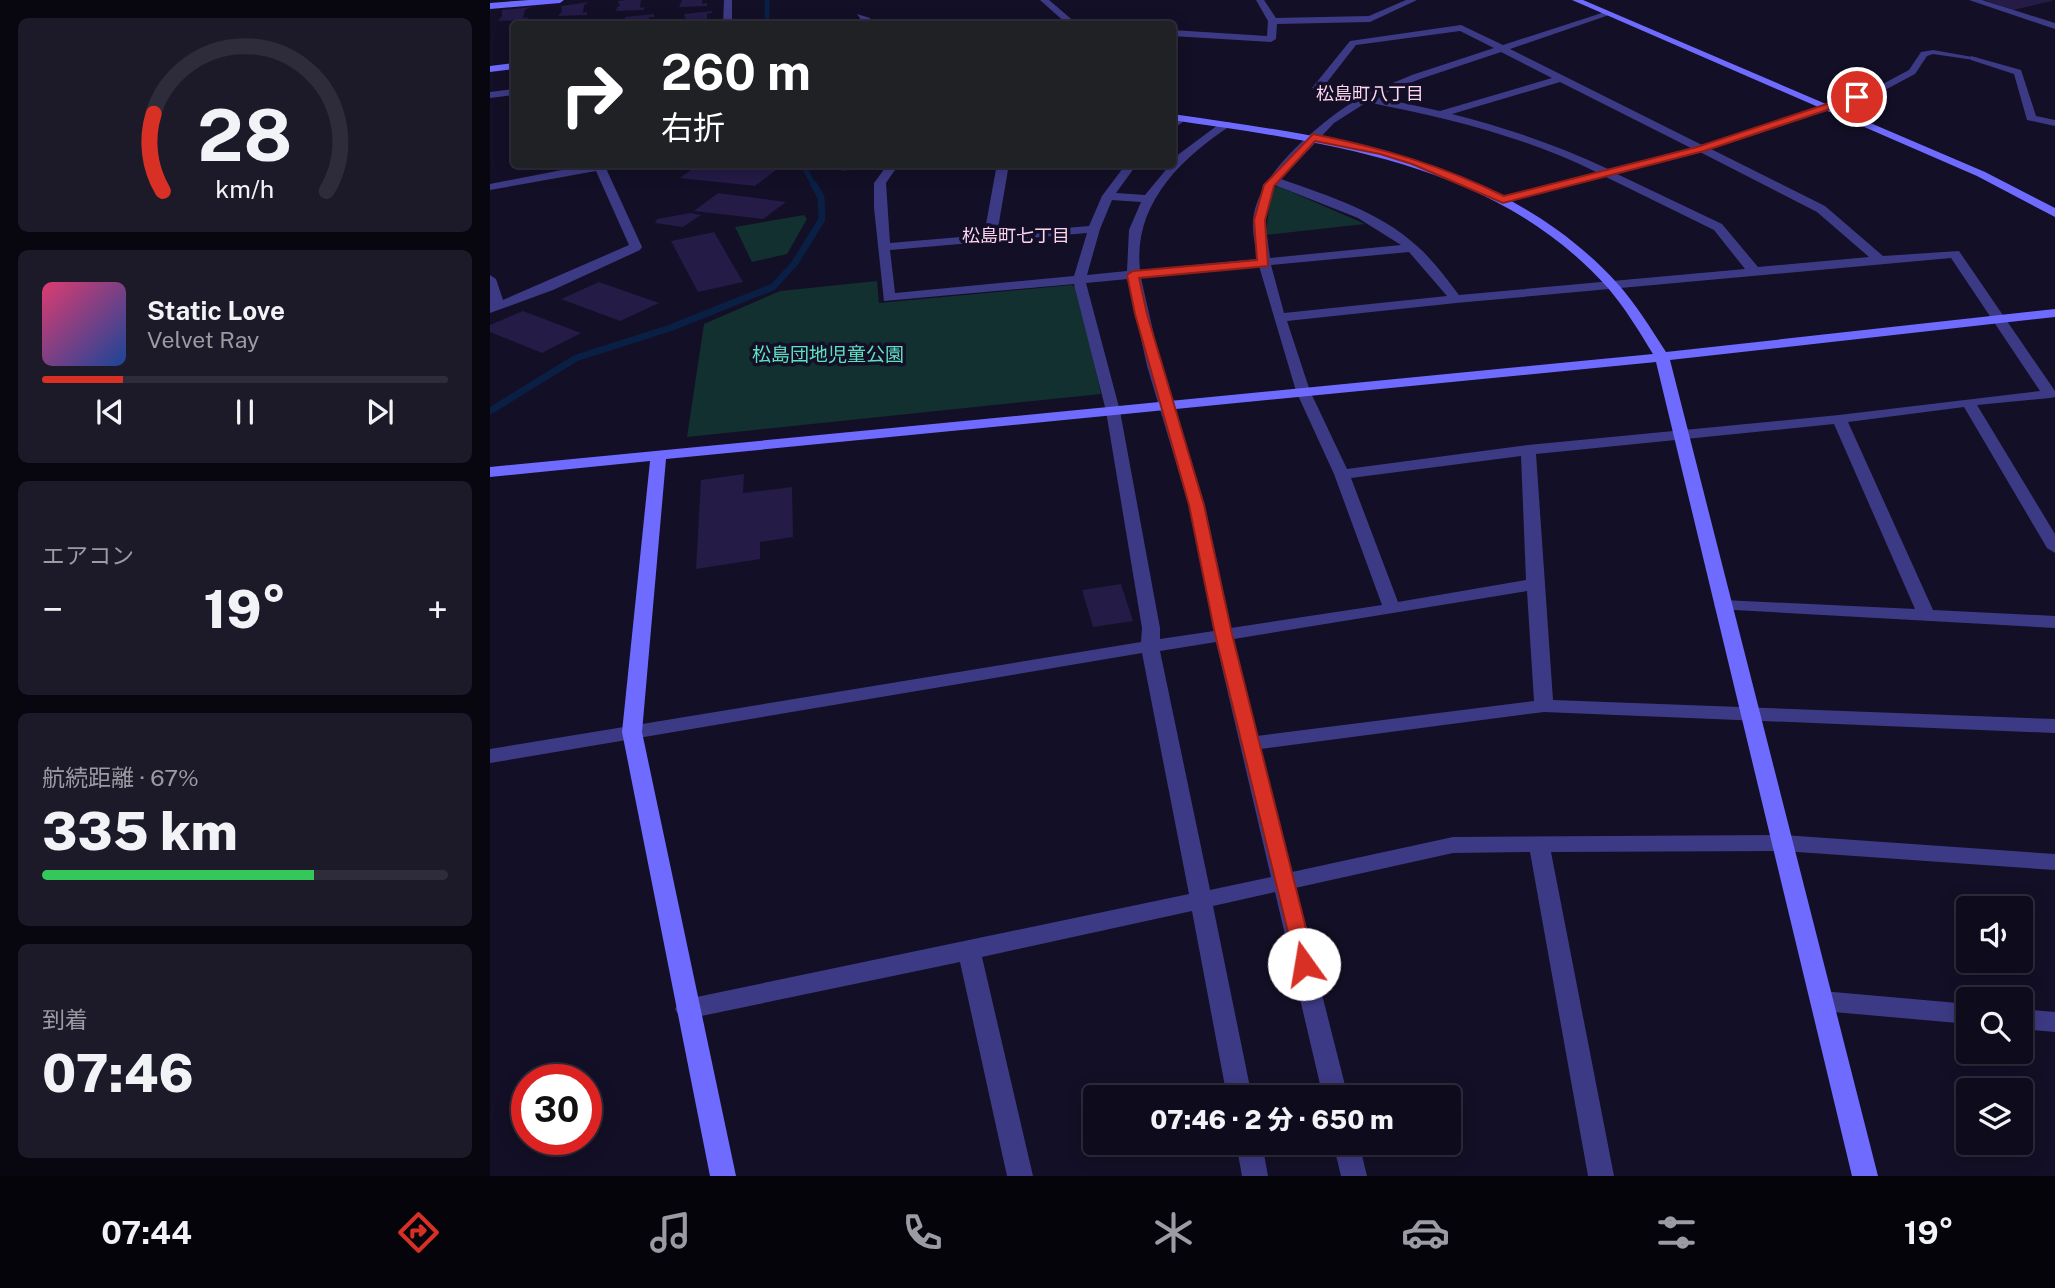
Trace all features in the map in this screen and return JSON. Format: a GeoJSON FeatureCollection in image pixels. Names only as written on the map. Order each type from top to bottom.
{"type":"FeatureCollection","features":[{"type":"Feature","properties":{"kind":"street"},"geometry":{"type":"LineString","coordinates":[[490,6],[560,0]]}},
{"type":"Feature","properties":{"kind":"street"},"geometry":{"type":"LineString","coordinates":[[728,0],[728,21]]}},
{"type":"Feature","properties":{"kind":"street"},"geometry":{"type":"LineString","coordinates":[[1044,0],[1068,21]]}},
{"type":"Feature","properties":{"kind":"street"},"geometry":{"type":"LineString","coordinates":[[1176,33],[1270,39],[1273,21],[1260,0]]}},
{"type":"Feature","properties":{"kind":"street"},"geometry":{"type":"LineString","coordinates":[[1273,21],[1370,19],[1413,0]]}},
{"type":"Feature","properties":{"kind":"street"},"geometry":{"type":"LineString","coordinates":[[1576,0],[1982,174],[2055,213]]}},
{"type":"Feature","properties":{"kind":"street"},"geometry":{"type":"LineString","coordinates":[[1973,0],[2055,26]]}},
{"type":"Feature","properties":{"kind":"street"},"geometry":{"type":"LineString","coordinates":[[1392,609],[1342,474],[1303,391],[1279,318],[1264,263],[1259,220],[1269,185],[1330,121],[1366,98],[1416,77],[1608,14]]}},
{"type":"Feature","properties":{"kind":"street"},"geometry":{"type":"LineString","coordinates":[[1755,272],[1718,227],[1555,148],[1440,114],[1317,88],[1353,43],[1461,28],[1821,209],[1880,260]]}},
{"type":"Feature","properties":{"kind":"street"},"geometry":{"type":"LineString","coordinates":[[1974,58],[2018,72],[2031,118],[2055,123]]}},
{"type":"Feature","properties":{"kind":"street"},"geometry":{"type":"LineString","coordinates":[[490,69],[511,66]]}},
{"type":"Feature","properties":{"kind":"street"},"geometry":{"type":"LineString","coordinates":[[1440,114],[1562,78]]}},
{"type":"Feature","properties":{"kind":"street"},"geometry":{"type":"LineString","coordinates":[[490,95],[511,92]]}},
{"type":"Feature","properties":{"kind":"street"},"geometry":{"type":"LineString","coordinates":[[1503,200],[1700,149],[1826,107]]}},
{"type":"Feature","properties":{"kind":"street"},"geometry":{"type":"LineString","coordinates":[[1178,117],[1313,137],[1383,152],[1468,182],[1539,221],[1576,250],[1611,285],[1662,357],[1865,1176]]}},
{"type":"Feature","properties":{"kind":"street"},"geometry":{"type":"LineString","coordinates":[[1176,161],[1226,124]]}},
{"type":"Feature","properties":{"kind":"street"},"geometry":{"type":"LineString","coordinates":[[490,187],[589,168]]}},
{"type":"Feature","properties":{"kind":"street"},"geometry":{"type":"LineString","coordinates":[[490,279],[494,308],[636,247],[600,168]]}},
{"type":"Feature","properties":{"kind":"street"},"geometry":{"type":"LineString","coordinates":[[891,168],[880,183],[889,298],[1412,248]]}},
{"type":"Feature","properties":{"kind":"street"},"geometry":{"type":"LineString","coordinates":[[990,238],[1002,168]]}},
{"type":"Feature","properties":{"kind":"street"},"geometry":{"type":"LineString","coordinates":[[1129,168],[1108,196],[1094,229],[1079,281],[1113,411],[1151,628],[1150,646],[1238,1085]]}},
{"type":"Feature","properties":{"kind":"street"},"geometry":{"type":"LineString","coordinates":[[1171,168],[1150,199],[1135,232],[1133,275],[1141,314],[1197,505],[1223,634],[1333,1085]]}},
{"type":"Feature","properties":{"kind":"street"},"geometry":{"type":"LineString","coordinates":[[1275,181],[1354,211],[1412,248],[1456,299]]}},
{"type":"Feature","properties":{"kind":"street"},"geometry":{"type":"LineString","coordinates":[[1108,196],[1150,199]]}},
{"type":"Feature","properties":{"kind":"street"},"geometry":{"type":"LineString","coordinates":[[884,247],[1094,229]]}},
{"type":"Feature","properties":{"kind":"street"},"geometry":{"type":"LineString","coordinates":[[1279,318],[1456,299],[1955,254],[2050,394],[1839,419],[1528,450],[1342,474]]}},
{"type":"Feature","properties":{"kind":"street"},"geometry":{"type":"LineString","coordinates":[[490,472],[1662,357],[2055,313]]}},
{"type":"Feature","properties":{"kind":"street"},"geometry":{"type":"LineString","coordinates":[[1968,402],[2055,548]]}},
{"type":"Feature","properties":{"kind":"street"},"geometry":{"type":"LineString","coordinates":[[1839,419],[1927,617]]}},
{"type":"Feature","properties":{"kind":"street"},"geometry":{"type":"LineString","coordinates":[[1528,450],[1544,706]]}},
{"type":"Feature","properties":{"kind":"street"},"geometry":{"type":"LineString","coordinates":[[658,457],[632,732],[723,1176]]}},
{"type":"Feature","properties":{"kind":"street"},"geometry":{"type":"LineString","coordinates":[[490,756],[1535,584]]}},
{"type":"Feature","properties":{"kind":"street"},"geometry":{"type":"LineString","coordinates":[[1723,605],[2055,622]]}},
{"type":"Feature","properties":{"kind":"street"},"geometry":{"type":"LineString","coordinates":[[1250,744],[1544,706],[2055,726]]}},
{"type":"Feature","properties":{"kind":"street"},"geometry":{"type":"LineString","coordinates":[[1539,843],[1601,1176]]}},
{"type":"Feature","properties":{"kind":"street"},"geometry":{"type":"LineString","coordinates":[[687,1009],[1203,901],[1453,845],[1783,844],[2055,862]]}},
{"type":"Feature","properties":{"kind":"street"},"geometry":{"type":"LineString","coordinates":[[969,951],[1020,1176]]}},
{"type":"Feature","properties":{"kind":"street"},"geometry":{"type":"LineString","coordinates":[[1822,1001],[1956,1013]]}},
{"type":"Feature","properties":{"kind":"street"},"geometry":{"type":"LineString","coordinates":[[2033,1022],[2054,1026]]}},
{"type":"Feature","properties":{"kind":"street"},"geometry":{"type":"LineString","coordinates":[[1251,1155],[1255,1176]]}},
{"type":"Feature","properties":{"kind":"street"},"geometry":{"type":"LineString","coordinates":[[1349,1155],[1354,1176]]}},
{"type":"Feature","properties":{"kind":"lane"},"geometry":{"type":"LineString","coordinates":[[860,16],[867,21]]}},
{"type":"Feature","properties":{"kind":"lane"},"geometry":{"type":"LineString","coordinates":[[1826,107],[1880,89],[1912,72],[1924,54],[1933,52],[1974,58]]}},
{"type":"Feature","properties":{"kind":"green space"},"geometry":{"type":"Polygon","coordinates":[[[1278,186],[1365,224],[1266,235],[1271,189],[1278,186]]]}},
{"type":"Feature","properties":{"kind":"green space"},"geometry":{"type":"Polygon","coordinates":[[[804,215],[807,219],[787,254],[752,262],[735,227],[804,215]]]}},
{"type":"Feature","properties":{"kind":"green space","name":"松島団地児童公園"},"geometry":{"type":"Polygon","coordinates":[[[877,281],[879,303],[1071,285],[1078,288],[1101,394],[687,437],[704,324],[780,291],[877,281]]]}},
{"type":"Feature","properties":{"kind":"building"},"geometry":{"type":"Polygon","coordinates":[[[641,0],[640,8],[644,7],[644,10],[616,11],[620,6],[618,1],[641,0]]]}},
{"type":"Feature","properties":{"kind":"building"},"geometry":{"type":"Polygon","coordinates":[[[682,0],[702,0],[702,4],[707,3],[707,6],[679,7],[682,0]]]}},
{"type":"Feature","properties":{"kind":"building"},"geometry":{"type":"Polygon","coordinates":[[[1984,0],[2052,0],[2052,1],[2013,10],[1984,0]]]}},
{"type":"Feature","properties":{"kind":"building"},"geometry":{"type":"Polygon","coordinates":[[[589,2],[584,5],[583,13],[587,12],[587,15],[558,16],[562,11],[561,6],[589,2]]]}},
{"type":"Feature","properties":{"kind":"building"},"geometry":{"type":"Polygon","coordinates":[[[531,7],[525,10],[523,18],[528,17],[527,20],[498,21],[502,10],[531,7]]]}},
{"type":"Feature","properties":{"kind":"building"},"geometry":{"type":"Polygon","coordinates":[[[712,11],[707,14],[707,21],[683,21],[686,20],[684,14],[712,11]]]}},
{"type":"Feature","properties":{"kind":"building"},"geometry":{"type":"Polygon","coordinates":[[[654,14],[648,21],[625,21],[625,17],[654,14]]]}},
{"type":"Feature","properties":{"kind":"building"},"geometry":{"type":"Polygon","coordinates":[[[694,168],[776,170],[755,186],[680,178],[694,168]]]}},
{"type":"Feature","properties":{"kind":"building"},"geometry":{"type":"Polygon","coordinates":[[[839,168],[865,168],[842,171],[839,168]]]}},
{"type":"Feature","properties":{"kind":"building"},"geometry":{"type":"Polygon","coordinates":[[[718,193],[786,202],[763,219],[694,211],[718,193]]]}},
{"type":"Feature","properties":{"kind":"building"},"geometry":{"type":"Polygon","coordinates":[[[690,213],[701,215],[683,227],[655,223],[657,219],[690,213]]]}},
{"type":"Feature","properties":{"kind":"building"},"geometry":{"type":"Polygon","coordinates":[[[714,232],[743,282],[698,292],[671,241],[714,232]]]}},
{"type":"Feature","properties":{"kind":"building"},"geometry":{"type":"Polygon","coordinates":[[[599,282],[659,303],[620,321],[561,299],[599,282]]]}},
{"type":"Feature","properties":{"kind":"building"},"geometry":{"type":"Polygon","coordinates":[[[523,311],[581,333],[542,353],[490,332],[490,325],[523,311]]]}},
{"type":"Feature","properties":{"kind":"building"},"geometry":{"type":"Polygon","coordinates":[[[744,474],[743,493],[792,487],[793,537],[760,542],[760,559],[696,569],[701,480],[744,474]]]}},
{"type":"Feature","properties":{"kind":"building"},"geometry":{"type":"Polygon","coordinates":[[[1121,584],[1133,621],[1093,627],[1082,590],[1121,584]]]}},
{"type":"Feature","properties":{"kind":"waterway"},"geometry":{"type":"LineString","coordinates":[[767,0],[767,21]]}},
{"type":"Feature","properties":{"kind":"waterway"},"geometry":{"type":"LineString","coordinates":[[804,168],[815,187]]}},
{"type":"Feature","properties":{"kind":"waterway"},"geometry":{"type":"LineString","coordinates":[[490,411],[576,358],[670,328],[773,287],[795,263],[822,219],[821,197],[814,185]]}},
{"type":"Feature","properties":{"kind":"district","name":"松島町八丁目"},"geometry":{"type":"Point","coordinates":[1370,93]}},
{"type":"Feature","properties":{"kind":"district","name":"松島町七丁目"},"geometry":{"type":"Point","coordinates":[1016,235]}},
{"type":"Feature","properties":{"kind":"route"},"geometry":{"type":"LineString","coordinates":[[1304,964],[1223,634],[1197,505],[1141,314],[1133,275],[1264,263],[1259,220],[1269,185],[1313,137],[1415,162],[1468,182],[1503,200],[1700,149],[1857,97]]}}]}
